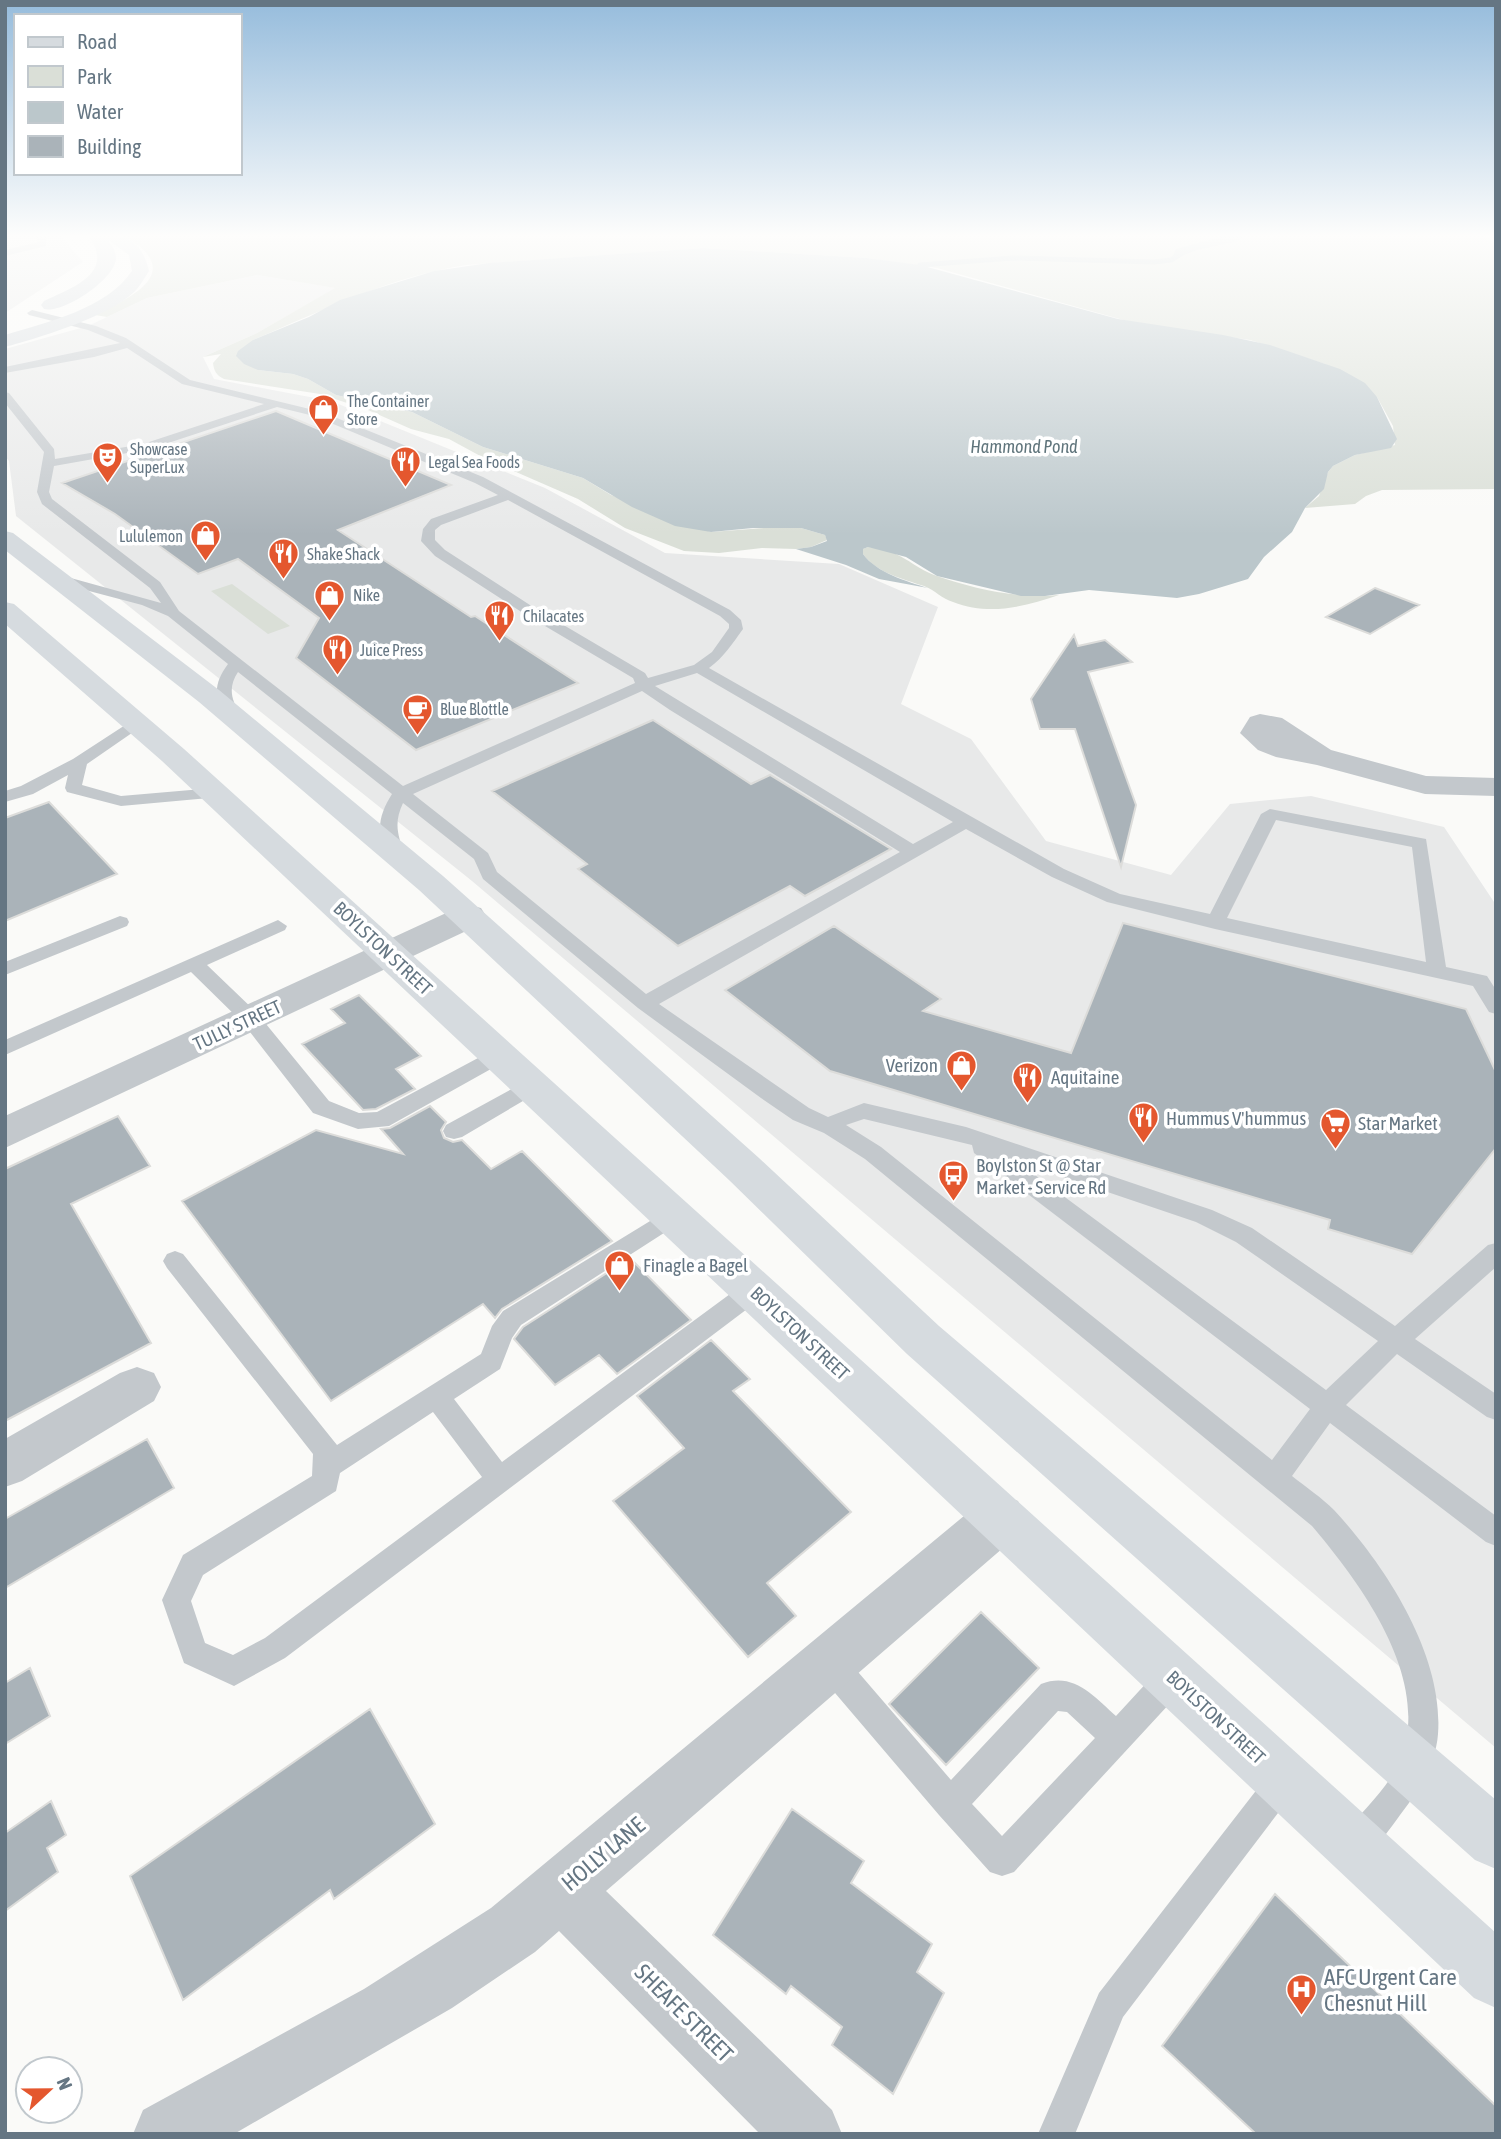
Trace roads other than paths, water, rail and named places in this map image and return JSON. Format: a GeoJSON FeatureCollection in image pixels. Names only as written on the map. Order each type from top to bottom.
{"type":"FeatureCollection","features":[{"type":"Feature","properties":{"kind":"main road"},"geometry":{"type":"LineString","coordinates":[[5,341],[24,335]]}},
{"type":"Feature","properties":{"kind":"main road"},"geometry":{"type":"LineString","coordinates":[[5,538],[232,714],[469,916],[744,1169],[923,1340],[1496,1839]]}},
{"type":"Feature","properties":{"kind":"main road","name":"BOYLSTON STREET"},"geometry":{"type":"LineString","coordinates":[[5,610],[136,723],[389,953],[1496,1976]]}},
{"type":"Feature","properties":{"kind":"street"},"geometry":{"type":"LineString","coordinates":[[1320,756],[1424,785],[1496,787]]}},
{"type":"Feature","properties":{"kind":"street","name":"TULLY STREET"},"geometry":{"type":"LineString","coordinates":[[5,1133],[469,916]]}},
{"type":"Feature","properties":{"kind":"street"},"geometry":{"type":"LineString","coordinates":[[5,1465],[137,1387]]}},
{"type":"Feature","properties":{"kind":"street","name":"HOLLY LANE"},"geometry":{"type":"LineString","coordinates":[[167,2134],[368,2024],[460,1969],[561,1890],[1000,1518]]}},
{"type":"Feature","properties":{"kind":"street","name":"SHEAFE STREET"},"geometry":{"type":"LineString","coordinates":[[561,1890],[808,2134]]}},
{"type":"Feature","properties":{"kind":"lane"},"geometry":{"type":"LineString","coordinates":[[109,335],[130,344],[186,382],[307,411],[511,495],[732,618],[736,629],[733,634],[720,648],[719,654],[699,668],[643,685],[401,793],[387,816],[386,826],[396,853]]}},
{"type":"Feature","properties":{"kind":"lane"},"geometry":{"type":"LineString","coordinates":[[5,370],[94,354],[130,344]]}},
{"type":"Feature","properties":{"kind":"lane"},"geometry":{"type":"LineString","coordinates":[[5,396],[48,447],[49,463],[43,492],[46,500],[155,585],[162,592],[173,613]]}},
{"type":"Feature","properties":{"kind":"lane"},"geometry":{"type":"LineString","coordinates":[[49,463],[146,447],[276,404]]}},
{"type":"Feature","properties":{"kind":"lane"},"geometry":{"type":"LineString","coordinates":[[511,495],[436,522],[429,528],[428,541],[440,553],[528,610],[640,676],[643,685],[913,852]]}},
{"type":"Feature","properties":{"kind":"lane"},"geometry":{"type":"LineString","coordinates":[[60,579],[147,602],[173,613],[482,857],[489,875],[645,1003],[785,1105],[832,1127],[873,1153],[1322,1517],[1345,1542],[1390,1611],[1411,1656],[1423,1696],[1424,1731],[1413,1767],[1355,1846]]}},
{"type":"Feature","properties":{"kind":"lane"},"geometry":{"type":"LineString","coordinates":[[232,714],[223,701],[220,689],[224,679],[237,663]]}},
{"type":"Feature","properties":{"kind":"lane"},"geometry":{"type":"LineString","coordinates":[[699,668],[1058,873],[1114,898],[1480,981],[1496,1007]]}},
{"type":"Feature","properties":{"kind":"lane"},"geometry":{"type":"LineString","coordinates":[[5,797],[27,790],[79,762],[136,723]]}},
{"type":"Feature","properties":{"kind":"lane"},"geometry":{"type":"LineString","coordinates":[[79,762],[73,788],[121,802],[214,793]]}},
{"type":"Feature","properties":{"kind":"lane"},"geometry":{"type":"LineString","coordinates":[[1215,923],[1270,814],[1420,843],[1437,972]]}},
{"type":"Feature","properties":{"kind":"lane"},"geometry":{"type":"LineString","coordinates":[[645,1003],[966,822]]}},
{"type":"Feature","properties":{"kind":"lane"},"geometry":{"type":"LineString","coordinates":[[5,969],[120,922]]}},
{"type":"Feature","properties":{"kind":"lane"},"geometry":{"type":"LineString","coordinates":[[5,1048],[278,926]]}},
{"type":"Feature","properties":{"kind":"lane"},"geometry":{"type":"LineString","coordinates":[[194,963],[250,1018],[321,1107],[358,1121],[381,1120],[500,1055]]}},
{"type":"Feature","properties":{"kind":"lane"},"geometry":{"type":"LineString","coordinates":[[454,1132],[532,1086]]}},
{"type":"Feature","properties":{"kind":"lane"},"geometry":{"type":"LineString","coordinates":[[832,1127],[839,1119],[864,1111],[966,1135],[1226,1225],[1496,1409]]}},
{"type":"Feature","properties":{"kind":"lane"},"geometry":{"type":"LineString","coordinates":[[966,1135],[1496,1533]]}},
{"type":"Feature","properties":{"kind":"lane"},"geometry":{"type":"LineString","coordinates":[[326,1467],[491,1361],[501,1333],[512,1318],[673,1216]]}},
{"type":"Feature","properties":{"kind":"lane"},"geometry":{"type":"LineString","coordinates":[[1275,1477],[1293,1459],[1329,1405],[1396,1339],[1472,1276],[1496,1252]]}},
{"type":"Feature","properties":{"kind":"lane"},"geometry":{"type":"LineString","coordinates":[[176,1261],[326,1451],[326,1482],[193,1565],[176,1600],[194,1653],[234,1671],[275,1648],[754,1290]]}},
{"type":"Feature","properties":{"kind":"lane"},"geometry":{"type":"LineString","coordinates":[[436,1396],[500,1480]]}},
{"type":"Feature","properties":{"kind":"lane"},"geometry":{"type":"LineString","coordinates":[[829,1662],[950,1804],[1002,1860],[1173,1676]]}},
{"type":"Feature","properties":{"kind":"lane"},"geometry":{"type":"LineString","coordinates":[[950,1804],[1052,1695],[1074,1698],[1116,1737]]}},
{"type":"Feature","properties":{"kind":"lane"},"geometry":{"type":"LineString","coordinates":[[1056,2134],[1111,2005],[1284,1780]]}},
{"type":"Feature","properties":{"kind":"water","name":"Hammond Pond"},"geometry":{"type":"Polygon","coordinates":[[[266,335],[1222,335],[1270,345],[1340,369],[1365,383],[1377,397],[1397,439],[1391,448],[1355,455],[1333,466],[1328,472],[1324,489],[1305,508],[1292,532],[1264,557],[1248,579],[1177,598],[1089,590],[1045,596],[1021,596],[937,576],[906,557],[868,547],[863,549],[863,554],[869,561],[884,571],[928,588],[879,579],[796,549],[827,541],[825,535],[801,528],[753,528],[711,532],[675,526],[632,507],[583,478],[483,447],[412,412],[336,395],[308,379],[293,374],[258,370],[244,364],[236,356],[238,351],[266,335]]]}},
{"type":"Feature","properties":{"kind":"place","name":"The Container Store"},"geometry":{"type":"Point","coordinates":[324,437]}},
{"type":"Feature","properties":{"kind":"place","name":"Showcase SuperLux"},"geometry":{"type":"Point","coordinates":[107,485]}},
{"type":"Feature","properties":{"kind":"place","name":"Legal Sea Foods"},"geometry":{"type":"Point","coordinates":[405,489]}},
{"type":"Feature","properties":{"kind":"place","name":"Lululemon"},"geometry":{"type":"Point","coordinates":[206,563]}},
{"type":"Feature","properties":{"kind":"place","name":"Shake Shack"},"geometry":{"type":"Point","coordinates":[284,581]}},
{"type":"Feature","properties":{"kind":"place","name":"Nike"},"geometry":{"type":"Point","coordinates":[330,622]}},
{"type":"Feature","properties":{"kind":"place","name":"Chilacates"},"geometry":{"type":"Point","coordinates":[500,643]}},
{"type":"Feature","properties":{"kind":"place","name":"Juice Press"},"geometry":{"type":"Point","coordinates":[337,677]}},
{"type":"Feature","properties":{"kind":"place","name":"Blue Blottle"},"geometry":{"type":"Point","coordinates":[417,736]}},
{"type":"Feature","properties":{"kind":"place","name":"Verizon"},"geometry":{"type":"Point","coordinates":[961,1092]}},
{"type":"Feature","properties":{"kind":"place","name":"Aquitaine"},"geometry":{"type":"Point","coordinates":[1028,1104]}},
{"type":"Feature","properties":{"kind":"place","name":"Hummus V'hummus"},"geometry":{"type":"Point","coordinates":[1143,1145]}},
{"type":"Feature","properties":{"kind":"place","name":"Star Market"},"geometry":{"type":"Point","coordinates":[1335,1150]}},
{"type":"Feature","properties":{"kind":"place","name":"Boylston St @ Star Market - Service Rd"},"geometry":{"type":"Point","coordinates":[953,1203]}},
{"type":"Feature","properties":{"kind":"place","name":"Finagle a Bagel"},"geometry":{"type":"Point","coordinates":[620,1292]}},
{"type":"Feature","properties":{"kind":"place","name":"AFC Urgent Care Chesnut Hill"},"geometry":{"type":"Point","coordinates":[1301,2017]}}]}
